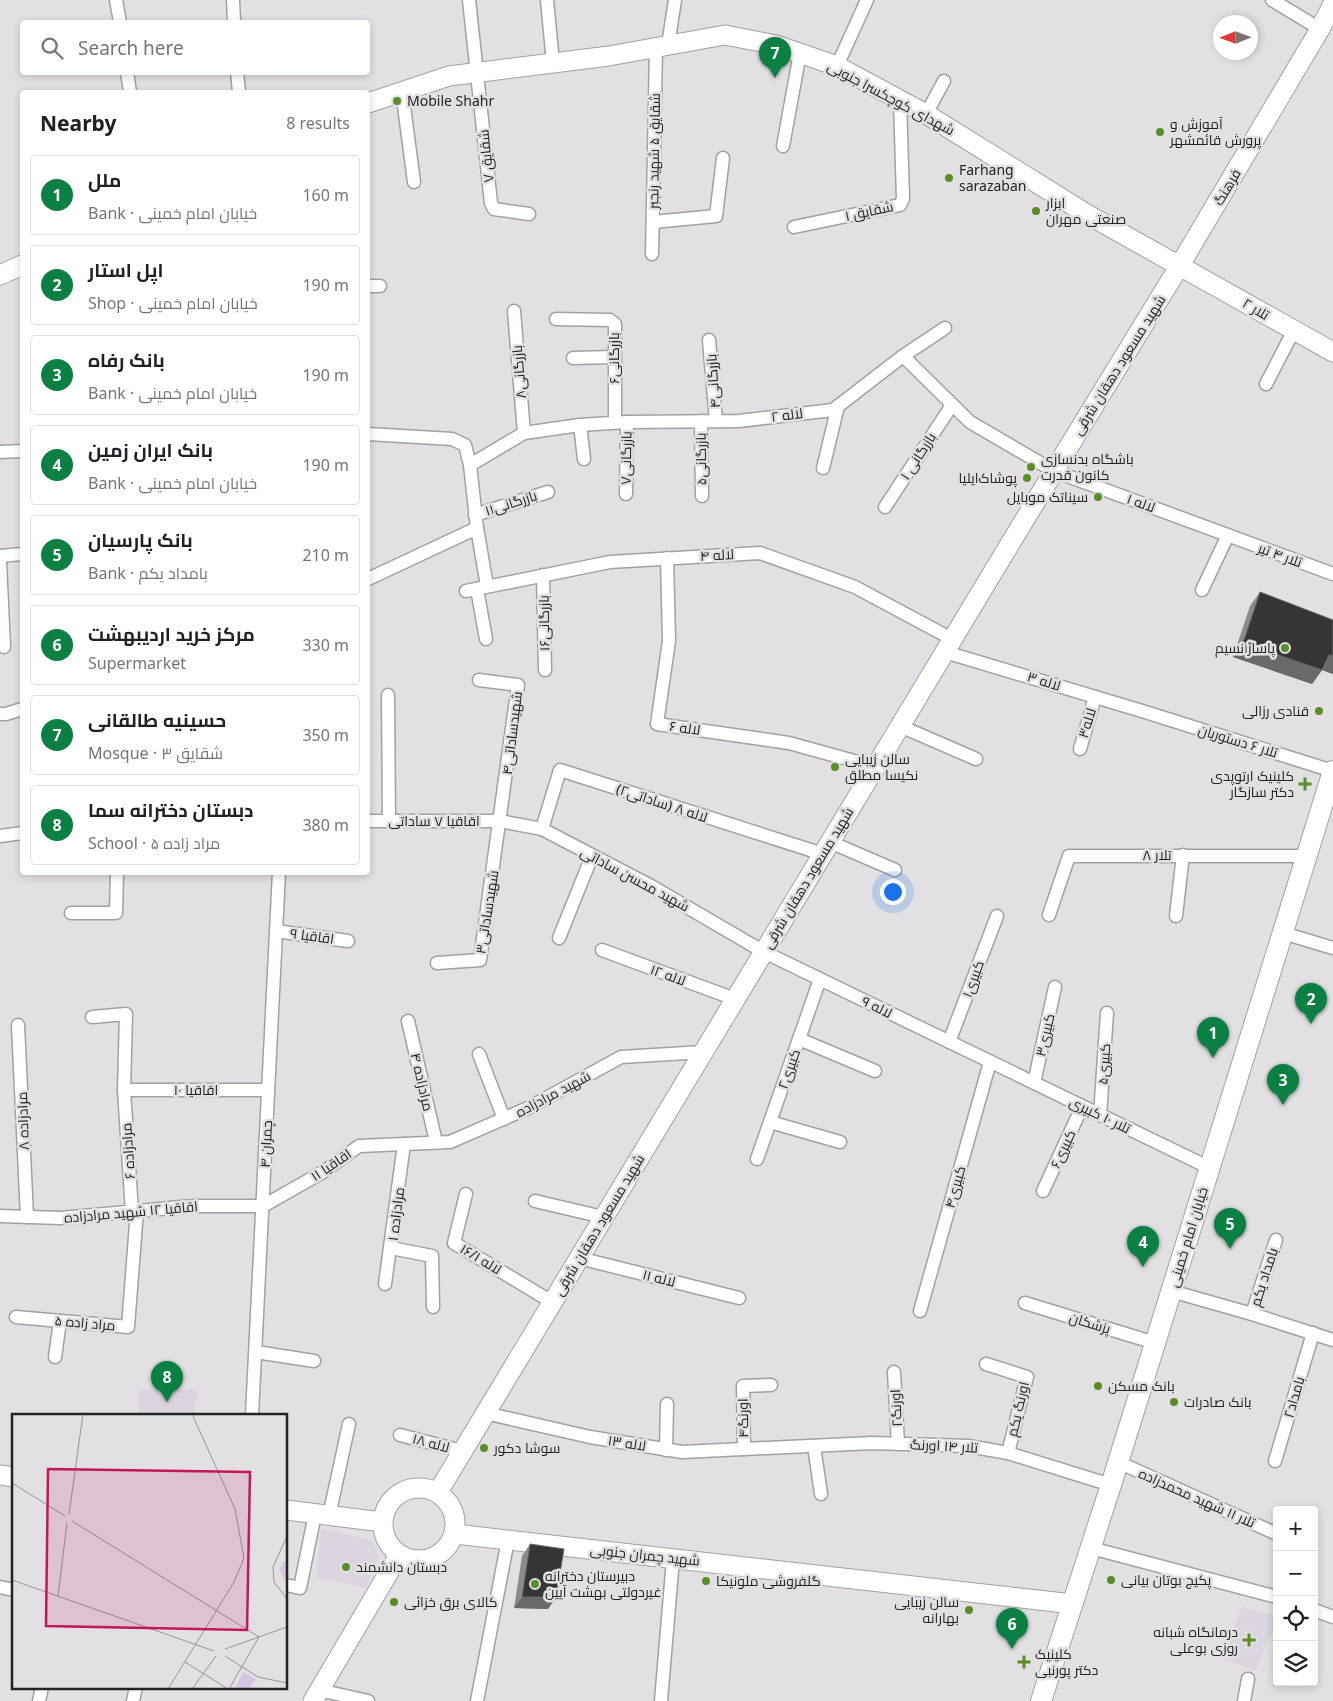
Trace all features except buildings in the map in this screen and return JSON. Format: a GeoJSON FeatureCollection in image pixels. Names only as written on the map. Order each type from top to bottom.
{"type":"FeatureCollection","features":[{"type":"Feature","properties":{"kind":"main road","name":"فرهنگ"},"geometry":{"type":"LineString","coordinates":[[1180,265],[1333,4]]}},
{"type":"Feature","properties":{"kind":"main road","name":"شهدای کوچکسرا جنوبی"},"geometry":{"type":"LineString","coordinates":[[370,102],[449,76],[609,56],[725,35],[776,45],[837,66],[926,114],[1085,213],[1180,265]]}},
{"type":"Feature","properties":{"kind":"main road"},"geometry":{"type":"LineString","coordinates":[[0,275],[20,265]]}},
{"type":"Feature","properties":{"kind":"main road","name":"تلار ۲"},"geometry":{"type":"LineString","coordinates":[[1180,265],[1333,352]]}},
{"type":"Feature","properties":{"kind":"main road","name":"شهید مسعود دهقان شرقی"},"geometry":{"type":"LineString","coordinates":[[438,1492],[1180,265]]}},
{"type":"Feature","properties":{"kind":"main road","name":"خیابان امام خمینی"},"geometry":{"type":"LineString","coordinates":[[1042,1701],[1333,771]]}},
{"type":"Feature","properties":{"kind":"main road"},"geometry":{"type":"LineString","coordinates":[[413,1488],[426,1488],[438,1492],[447,1500],[453,1510],[456,1522],[449,1546],[438,1556],[426,1561],[412,1560],[399,1555],[386,1541],[382,1522],[385,1510],[392,1500],[402,1492],[413,1488]]}},
{"type":"Feature","properties":{"kind":"main road"},"geometry":{"type":"LineString","coordinates":[[288,1510],[382,1522]]}},
{"type":"Feature","properties":{"kind":"main road","name":"شهید چمران جنوبی"},"geometry":{"type":"LineString","coordinates":[[454,1534],[1073,1604]]}},
{"type":"Feature","properties":{"kind":"main road"},"geometry":{"type":"LineString","coordinates":[[316,1695],[399,1555]]}},
{"type":"Feature","properties":{"kind":"street"},"geometry":{"type":"LineString","coordinates":[[116,0],[120,20]]}},
{"type":"Feature","properties":{"kind":"street"},"geometry":{"type":"LineString","coordinates":[[233,0],[234,20]]}},
{"type":"Feature","properties":{"kind":"street","name":"شقایق ۷"},"geometry":{"type":"LineString","coordinates":[[469,0],[491,203],[494,209],[529,214]]}},
{"type":"Feature","properties":{"kind":"street"},"geometry":{"type":"LineString","coordinates":[[547,0],[553,63]]}},
{"type":"Feature","properties":{"kind":"street","name":"شقایق ۵ شهید رنجبر"},"geometry":{"type":"LineString","coordinates":[[652,254],[662,47],[675,0]]}},
{"type":"Feature","properties":{"kind":"street"},"geometry":{"type":"LineString","coordinates":[[837,66],[867,0]]}},
{"type":"Feature","properties":{"kind":"street"},"geometry":{"type":"LineString","coordinates":[[1272,0],[1320,29]]}},
{"type":"Feature","properties":{"kind":"street"},"geometry":{"type":"LineString","coordinates":[[783,146],[800,53]]}},
{"type":"Feature","properties":{"kind":"street"},"geometry":{"type":"LineString","coordinates":[[127,75],[130,90]]}},
{"type":"Feature","properties":{"kind":"street"},"geometry":{"type":"LineString","coordinates":[[238,75],[239,90]]}},
{"type":"Feature","properties":{"kind":"street"},"geometry":{"type":"LineString","coordinates":[[926,114],[944,81]]}},
{"type":"Feature","properties":{"kind":"street"},"geometry":{"type":"LineString","coordinates":[[402,91],[414,182]]}},
{"type":"Feature","properties":{"kind":"street","name":"شقایق ۱"},"geometry":{"type":"LineString","coordinates":[[794,227],[900,205],[903,199],[900,100]]}},
{"type":"Feature","properties":{"kind":"street"},"geometry":{"type":"LineString","coordinates":[[653,222],[716,216],[724,158]]}},
{"type":"Feature","properties":{"kind":"street","name":"بازرگانی۸"},"geometry":{"type":"LineString","coordinates":[[514,311],[524,433]]}},
{"type":"Feature","properties":{"kind":"street","name":"بازرگانی۶"},"geometry":{"type":"LineString","coordinates":[[556,319],[610,320],[613,322],[614,357],[621,422]]}},
{"type":"Feature","properties":{"kind":"street","name":"لاله ۲"},"geometry":{"type":"LineString","coordinates":[[470,465],[524,433],[580,425],[621,422],[739,421],[834,410],[903,356],[945,328]]}},
{"type":"Feature","properties":{"kind":"street"},"geometry":{"type":"LineString","coordinates":[[1266,384],[1294,330]]}},
{"type":"Feature","properties":{"kind":"street","name":"بازرگانی۴"},"geometry":{"type":"LineString","coordinates":[[709,340],[716,421]]}},
{"type":"Feature","properties":{"kind":"street"},"geometry":{"type":"LineString","coordinates":[[903,356],[970,422],[1054,471]]}},
{"type":"Feature","properties":{"kind":"street"},"geometry":{"type":"LineString","coordinates":[[573,358],[614,357]]}},
{"type":"Feature","properties":{"kind":"street","name":"بازرگانی ۱"},"geometry":{"type":"LineString","coordinates":[[885,507],[952,405]]}},
{"type":"Feature","properties":{"kind":"street"},"geometry":{"type":"LineString","coordinates":[[823,468],[838,406]]}},
{"type":"Feature","properties":{"kind":"street","name":"بازرگانی۵"},"geometry":{"type":"LineString","coordinates":[[701,421],[702,496]]}},
{"type":"Feature","properties":{"kind":"street","name":"بازرگانی۷"},"geometry":{"type":"LineString","coordinates":[[621,422],[626,494]]}},
{"type":"Feature","properties":{"kind":"street"},"geometry":{"type":"LineString","coordinates":[[580,425],[584,459]]}},
{"type":"Feature","properties":{"kind":"street"},"geometry":{"type":"LineString","coordinates":[[370,434],[452,439],[465,445],[470,465],[477,528],[477,589],[486,639]]}},
{"type":"Feature","properties":{"kind":"street"},"geometry":{"type":"LineString","coordinates":[[0,452],[20,451]]}},
{"type":"Feature","properties":{"kind":"street","name":"لاله ۱"},"geometry":{"type":"LineString","coordinates":[[1054,471],[1228,535]]}},
{"type":"Feature","properties":{"kind":"street","name":"بازرگانی۱۱"},"geometry":{"type":"LineString","coordinates":[[475,514],[548,492]]}},
{"type":"Feature","properties":{"kind":"street"},"geometry":{"type":"LineString","coordinates":[[370,578],[477,528]]}},
{"type":"Feature","properties":{"kind":"street"},"geometry":{"type":"LineString","coordinates":[[1202,590],[1228,535]]}},
{"type":"Feature","properties":{"kind":"street","name":"تلار ۴ تیر"},"geometry":{"type":"LineString","coordinates":[[1228,535],[1333,574]]}},
{"type":"Feature","properties":{"kind":"street","name":"لاله ۴"},"geometry":{"type":"LineString","coordinates":[[477,589],[610,562],[760,553],[855,587],[949,645]]}},
{"type":"Feature","properties":{"kind":"street"},"geometry":{"type":"LineString","coordinates":[[0,556],[20,554]]}},
{"type":"Feature","properties":{"kind":"street","name":"لاله ۶"},"geometry":{"type":"LineString","coordinates":[[667,558],[669,641],[657,724],[788,743],[876,767]]}},
{"type":"Feature","properties":{"kind":"street"},"geometry":{"type":"LineString","coordinates":[[0,561],[4,647]]}},
{"type":"Feature","properties":{"kind":"street","name":"بازرگانی۱۶"},"geometry":{"type":"LineString","coordinates":[[543,575],[545,670]]}},
{"type":"Feature","properties":{"kind":"street","name":"لاله ۳"},"geometry":{"type":"LineString","coordinates":[[949,645],[1095,697],[1142,711]]}},
{"type":"Feature","properties":{"kind":"street","name":"شهیدساداتی۴"},"geometry":{"type":"LineString","coordinates":[[478,680],[518,685],[500,821]]}},
{"type":"Feature","properties":{"kind":"street"},"geometry":{"type":"LineString","coordinates":[[388,695],[389,821]]}},
{"type":"Feature","properties":{"kind":"street","name":"لاله۳"},"geometry":{"type":"LineString","coordinates":[[1080,749],[1095,697]]}},
{"type":"Feature","properties":{"kind":"street"},"geometry":{"type":"LineString","coordinates":[[0,714],[20,710]]}},
{"type":"Feature","properties":{"kind":"street","name":"تلار ۶ دستوریان"},"geometry":{"type":"LineString","coordinates":[[1142,711],[1333,771]]}},
{"type":"Feature","properties":{"kind":"street"},"geometry":{"type":"LineString","coordinates":[[900,726],[976,759]]}},
{"type":"Feature","properties":{"kind":"street","name":"لاله ۸ (ساداتی۲)"},"geometry":{"type":"LineString","coordinates":[[542,829],[560,770],[826,848]]}},
{"type":"Feature","properties":{"kind":"street","name":"اقاقیا ۷ ساداتی"},"geometry":{"type":"LineString","coordinates":[[370,822],[500,821]]}},
{"type":"Feature","properties":{"kind":"street","name":"شهید محسن ساداتی"},"geometry":{"type":"LineString","coordinates":[[500,821],[542,829],[651,886],[764,952]]}},
{"type":"Feature","properties":{"kind":"street","name":"شهیدساداتی۳"},"geometry":{"type":"LineString","coordinates":[[437,963],[480,960],[500,821]]}},
{"type":"Feature","properties":{"kind":"street"},"geometry":{"type":"LineString","coordinates":[[0,836],[20,833]]}},
{"type":"Feature","properties":{"kind":"street"},"geometry":{"type":"LineString","coordinates":[[826,848],[895,870]]}},
{"type":"Feature","properties":{"kind":"street"},"geometry":{"type":"LineString","coordinates":[[1176,916],[1183,855]]}},
{"type":"Feature","properties":{"kind":"street"},"geometry":{"type":"LineString","coordinates":[[558,938],[592,856]]}},
{"type":"Feature","properties":{"kind":"street","name":"تلار ۸"},"geometry":{"type":"LineString","coordinates":[[1050,915],[1069,856],[1307,856]]}},
{"type":"Feature","properties":{"kind":"street"},"geometry":{"type":"LineString","coordinates":[[71,913],[116,913],[117,875]]}},
{"type":"Feature","properties":{"kind":"street","name":"چمران ۴"},"geometry":{"type":"LineString","coordinates":[[252,1414],[279,875]]}},
{"type":"Feature","properties":{"kind":"street","name":"کبیری۱"},"geometry":{"type":"LineString","coordinates":[[949,1042],[997,916]]}},
{"type":"Feature","properties":{"kind":"street","name":"اقاقیا ۹"},"geometry":{"type":"LineString","coordinates":[[276,931],[348,941]]}},
{"type":"Feature","properties":{"kind":"street"},"geometry":{"type":"LineString","coordinates":[[1283,933],[1333,948]]}},
{"type":"Feature","properties":{"kind":"street","name":"لاله ۱۲"},"geometry":{"type":"LineString","coordinates":[[602,950],[735,1000]]}},
{"type":"Feature","properties":{"kind":"street","name":"لاله ۹"},"geometry":{"type":"LineString","coordinates":[[764,952],[990,1062]]}},
{"type":"Feature","properties":{"kind":"street","name":"کبیری۲"},"geometry":{"type":"LineString","coordinates":[[757,1159],[820,980]]}},
{"type":"Feature","properties":{"kind":"street","name":"کبیری۳"},"geometry":{"type":"LineString","coordinates":[[1034,1083],[1055,987]]}},
{"type":"Feature","properties":{"kind":"street","name":"کبیری۵"},"geometry":{"type":"LineString","coordinates":[[1100,1115],[1107,1013]]}},
{"type":"Feature","properties":{"kind":"street","name":"مرادزاده ۶"},"geometry":{"type":"LineString","coordinates":[[92,1017],[126,1014],[124,1090],[134,1211]]}},
{"type":"Feature","properties":{"kind":"street","name":"مرادزاده ۴"},"geometry":{"type":"LineString","coordinates":[[408,1021],[436,1142]]}},
{"type":"Feature","properties":{"kind":"street","name":"مرادزاده ۸"},"geometry":{"type":"LineString","coordinates":[[18,1025],[27,1217]]}},
{"type":"Feature","properties":{"kind":"street"},"geometry":{"type":"LineString","coordinates":[[799,1039],[875,1071]]}},
{"type":"Feature","properties":{"kind":"street","name":"شهید مرادزاده"},"geometry":{"type":"LineString","coordinates":[[404,1144],[450,1142],[528,1108],[621,1057],[703,1052]]}},
{"type":"Feature","properties":{"kind":"street"},"geometry":{"type":"LineString","coordinates":[[479,1054],[504,1118]]}},
{"type":"Feature","properties":{"kind":"street","name":"تلار ۱۰ کبیری"},"geometry":{"type":"LineString","coordinates":[[990,1062],[1210,1168]]}},
{"type":"Feature","properties":{"kind":"street","name":"کبیری۴"},"geometry":{"type":"LineString","coordinates":[[920,1312],[990,1062]]}},
{"type":"Feature","properties":{"kind":"street","name":"اقاقیا ۱۰"},"geometry":{"type":"LineString","coordinates":[[124,1090],[268,1090]]}},
{"type":"Feature","properties":{"kind":"street","name":"کبیری۶"},"geometry":{"type":"LineString","coordinates":[[1043,1191],[1082,1107]]}},
{"type":"Feature","properties":{"kind":"street"},"geometry":{"type":"LineString","coordinates":[[770,1122],[840,1142]]}},
{"type":"Feature","properties":{"kind":"street","name":"اقاقیا ۱۱"},"geometry":{"type":"LineString","coordinates":[[262,1206],[322,1172],[359,1146],[404,1144]]}},
{"type":"Feature","properties":{"kind":"street","name":"مرادزاده ۱"},"geometry":{"type":"LineString","coordinates":[[385,1284],[404,1144]]}},
{"type":"Feature","properties":{"kind":"street","name":"لاله ۱۶/۱"},"geometry":{"type":"LineString","coordinates":[[466,1194],[454,1243],[552,1302]]}},
{"type":"Feature","properties":{"kind":"street"},"geometry":{"type":"LineString","coordinates":[[535,1201],[603,1217]]}},
{"type":"Feature","properties":{"kind":"street","name":"اقاقیا ۱۲ شهید مرادزاده"},"geometry":{"type":"LineString","coordinates":[[0,1216],[61,1218],[192,1206],[262,1206]]}},
{"type":"Feature","properties":{"kind":"street","name":"مراد زاده ۵"},"geometry":{"type":"LineString","coordinates":[[16,1317],[128,1327],[134,1211]]}},
{"type":"Feature","properties":{"kind":"street","name":"بامداد یکم"},"geometry":{"type":"LineString","coordinates":[[1252,1314],[1276,1240]]}},
{"type":"Feature","properties":{"kind":"street"},"geometry":{"type":"LineString","coordinates":[[391,1248],[432,1256],[432,1307]]}},
{"type":"Feature","properties":{"kind":"street","name":"لاله ۱۱"},"geometry":{"type":"LineString","coordinates":[[579,1258],[739,1298]]}},
{"type":"Feature","properties":{"kind":"street"},"geometry":{"type":"LineString","coordinates":[[1171,1291],[1333,1340]]}},
{"type":"Feature","properties":{"kind":"street","name":"پزشکان"},"geometry":{"type":"LineString","coordinates":[[1025,1303],[1155,1343]]}},
{"type":"Feature","properties":{"kind":"street"},"geometry":{"type":"LineString","coordinates":[[56,1357],[60,1321]]}},
{"type":"Feature","properties":{"kind":"street","name":"بامداد۲"},"geometry":{"type":"LineString","coordinates":[[1275,1460],[1313,1333]]}},
{"type":"Feature","properties":{"kind":"street"},"geometry":{"type":"LineString","coordinates":[[256,1352],[314,1361]]}},
{"type":"Feature","properties":{"kind":"street","name":"اورنگ یکم"},"geometry":{"type":"LineString","coordinates":[[986,1364],[1027,1377],[1008,1453]]}},
{"type":"Feature","properties":{"kind":"street","name":"اورنگ۲"},"geometry":{"type":"LineString","coordinates":[[894,1372],[898,1444]]}},
{"type":"Feature","properties":{"kind":"street","name":"اورنگ۴"},"geometry":{"type":"LineString","coordinates":[[744,1449],[743,1386],[771,1385]]}},
{"type":"Feature","properties":{"kind":"street"},"geometry":{"type":"LineString","coordinates":[[666,1450],[667,1404]]}},
{"type":"Feature","properties":{"kind":"street","name":"لاله ۱۳"},"geometry":{"type":"LineString","coordinates":[[485,1413],[590,1437],[682,1452],[771,1447]]}},
{"type":"Feature","properties":{"kind":"street"},"geometry":{"type":"LineString","coordinates":[[288,1585],[300,1588],[349,1424]]}},
{"type":"Feature","properties":{"kind":"street","name":"لاله ۱۸"},"geometry":{"type":"LineString","coordinates":[[400,1435],[462,1451]]}},
{"type":"Feature","properties":{"kind":"street","name":"تلار ۱۴ اورنگ"},"geometry":{"type":"LineString","coordinates":[[771,1447],[898,1444],[968,1446],[1008,1453],[1111,1485]]}},
{"type":"Feature","properties":{"kind":"street"},"geometry":{"type":"LineString","coordinates":[[814,1446],[821,1494]]}},
{"type":"Feature","properties":{"kind":"street","name":"تلار ۱۱ شهید محمدزاده"},"geometry":{"type":"LineString","coordinates":[[1118,1462],[1273,1532]]}},
{"type":"Feature","properties":{"kind":"street"},"geometry":{"type":"LineString","coordinates":[[477,1701],[508,1540]]}},
{"type":"Feature","properties":{"kind":"street"},"geometry":{"type":"LineString","coordinates":[[1091,1548],[1273,1596]]}},
{"type":"Feature","properties":{"kind":"street"},"geometry":{"type":"LineString","coordinates":[[661,1701],[673,1559]]}},
{"type":"Feature","properties":{"kind":"street"},"geometry":{"type":"LineString","coordinates":[[1318,1611],[1333,1617]]}},
{"type":"Feature","properties":{"kind":"street"},"geometry":{"type":"LineString","coordinates":[[1244,1701],[1248,1679]]}},
{"type":"Feature","properties":{"kind":"street"},"geometry":{"type":"LineString","coordinates":[[38,1701],[42,1688]]}},
{"type":"Feature","properties":{"kind":"street"},"geometry":{"type":"LineString","coordinates":[[133,1701],[136,1688]]}},
{"type":"Feature","properties":{"kind":"street"},"geometry":{"type":"LineString","coordinates":[[316,1695],[368,1701]]}},
{"type":"Feature","properties":{"kind":"shaded area"},"geometry":{"type":"Polygon","coordinates":[[[198,1389],[193,1414],[138,1414],[138,1390],[198,1389]]]}},
{"type":"Feature","properties":{"kind":"shaded area","name":"دبستان دانشمند"},"geometry":{"type":"Polygon","coordinates":[[[321,1529],[372,1540],[379,1556],[366,1588],[316,1577],[321,1529]]]}},
{"type":"Feature","properties":{"kind":"shaded area","name":"درمانگاه شبانه روزی بوعلی"},"geometry":{"type":"Polygon","coordinates":[[[1242,1607],[1273,1615],[1273,1631],[1255,1671],[1222,1658],[1242,1607]]]}},
{"type":"Feature","properties":{"kind":"place","name":"حسینیه طالقانی"},"geometry":{"type":"Point","coordinates":[775,78]}},
{"type":"Feature","properties":{"kind":"place","name":"Mobile Shahr"},"geometry":{"type":"Point","coordinates":[397,101]}},
{"type":"Feature","properties":{"kind":"place","name":"آموزش و پرورش قائمشهر"},"geometry":{"type":"Point","coordinates":[1160,132]}},
{"type":"Feature","properties":{"kind":"place","name":"Farhang sarazaban"},"geometry":{"type":"Point","coordinates":[949,178]}},
{"type":"Feature","properties":{"kind":"place","name":"ابزار صنعتی مهران"},"geometry":{"type":"Point","coordinates":[1036,211]}},
{"type":"Feature","properties":{"kind":"place","name":"باشگاه بدنسازی کانون قدرت"},"geometry":{"type":"Point","coordinates":[1031,467]}},
{"type":"Feature","properties":{"kind":"place","name":"پوشاک‌ایلیا"},"geometry":{"type":"Point","coordinates":[1027,478]}},
{"type":"Feature","properties":{"kind":"place","name":"سیناتک موبایل"},"geometry":{"type":"Point","coordinates":[1098,497]}},
{"type":"Feature","properties":{"kind":"place","name":"پاساژ نسیم"},"geometry":{"type":"Point","coordinates":[1285,648]}},
{"type":"Feature","properties":{"kind":"place","name":"قنادی رزالی"},"geometry":{"type":"Point","coordinates":[1319,711]}},
{"type":"Feature","properties":{"kind":"place","name":"سالن زیبایی نکیسا مطلق"},"geometry":{"type":"Point","coordinates":[835,767]}},
{"type":"Feature","properties":{"kind":"place","name":"کلینیک ارتوپدی دکتر سازگار"},"geometry":{"type":"Point","coordinates":[1305,784]}},
{"type":"Feature","properties":{"kind":"place","name":"اپل استار"},"geometry":{"type":"Point","coordinates":[1311,1024]}},
{"type":"Feature","properties":{"kind":"place","name":"ملل"},"geometry":{"type":"Point","coordinates":[1213,1058]}},
{"type":"Feature","properties":{"kind":"place","name":"بانک رفاه"},"geometry":{"type":"Point","coordinates":[1283,1105]}},
{"type":"Feature","properties":{"kind":"place","name":"بانک پارسیان"},"geometry":{"type":"Point","coordinates":[1230,1249]}},
{"type":"Feature","properties":{"kind":"place","name":"بانک ایران زمین"},"geometry":{"type":"Point","coordinates":[1143,1267]}},
{"type":"Feature","properties":{"kind":"place","name":"بانک مسکن"},"geometry":{"type":"Point","coordinates":[1098,1386]}},
{"type":"Feature","properties":{"kind":"place","name":"دبستان دخترانه سما"},"geometry":{"type":"Point","coordinates":[167,1402]}},
{"type":"Feature","properties":{"kind":"place","name":"بانک صادرات"},"geometry":{"type":"Point","coordinates":[1174,1402]}},
{"type":"Feature","properties":{"kind":"place","name":"سوشا دکور"},"geometry":{"type":"Point","coordinates":[484,1448]}},
{"type":"Feature","properties":{"kind":"place","name":"دبستان دانشمند"},"geometry":{"type":"Point","coordinates":[346,1567]}},
{"type":"Feature","properties":{"kind":"place","name":"پکیج بوتان بیانی"},"geometry":{"type":"Point","coordinates":[1111,1580]}},
{"type":"Feature","properties":{"kind":"place","name":"گلفروشی ملونیکا"},"geometry":{"type":"Point","coordinates":[706,1581]}},
{"type":"Feature","properties":{"kind":"place","name":"دبیرستان دخترانه غیردولتی بهشت آیین"},"geometry":{"type":"Point","coordinates":[535,1584]}},
{"type":"Feature","properties":{"kind":"place","name":"کالای برق خزائی"},"geometry":{"type":"Point","coordinates":[394,1602]}},
{"type":"Feature","properties":{"kind":"place","name":"سالن زیبایی بهارانه"},"geometry":{"type":"Point","coordinates":[969,1610]}},
{"type":"Feature","properties":{"kind":"place","name":"درمانگاه شبانه روزی بوعلی"},"geometry":{"type":"Point","coordinates":[1249,1640]}},
{"type":"Feature","properties":{"kind":"place","name":"مرکز خرید اردیبهشت"},"geometry":{"type":"Point","coordinates":[1012,1649]}},
{"type":"Feature","properties":{"kind":"place","name":"کلینیک دکتر پورنبی"},"geometry":{"type":"Point","coordinates":[1024,1662]}}]}
